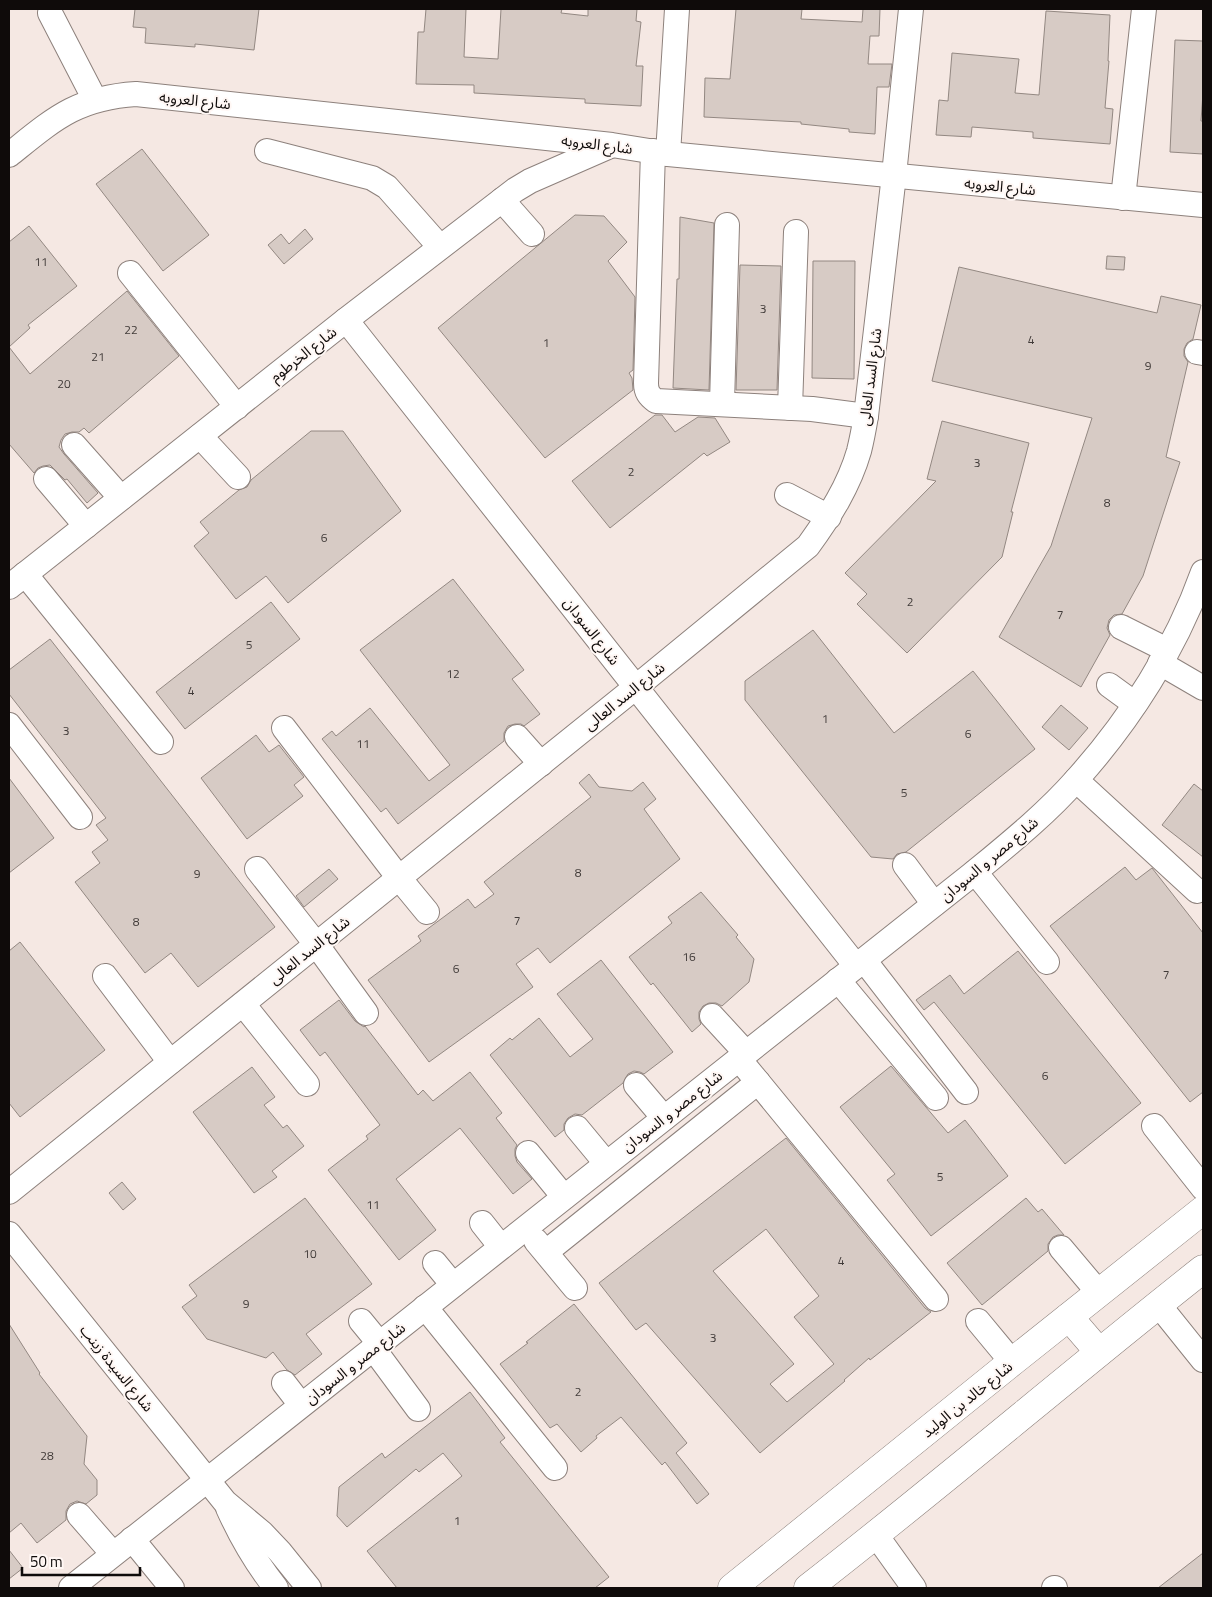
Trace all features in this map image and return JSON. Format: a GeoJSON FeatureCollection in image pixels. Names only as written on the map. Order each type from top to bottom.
{"type":"FeatureCollection","features":[{"type":"Feature","properties":{"kind":"main road","name":"شارع خالد بن الوليد"},"geometry":{"type":"LineString","coordinates":[[732,1588],[1203,1210]]}},
{"type":"Feature","properties":{"kind":"main road"},"geometry":{"type":"LineString","coordinates":[[808,1588],[1203,1269]]}},
{"type":"Feature","properties":{"kind":"main road"},"geometry":{"type":"LineString","coordinates":[[1069,1317],[1099,1352]]}},
{"type":"Feature","properties":{"kind":"lane"},"geometry":{"type":"LineString","coordinates":[[676,9],[660,152],[646,390],[649,396],[656,401],[812,409],[866,416]]}},
{"type":"Feature","properties":{"kind":"lane","name":"شارع السد العالى"},"geometry":{"type":"LineString","coordinates":[[9,1192],[541,764],[808,546],[829,517],[846,485],[859,452],[866,416],[911,9]]}},
{"type":"Feature","properties":{"kind":"lane"},"geometry":{"type":"LineString","coordinates":[[1123,198],[1144,9]]}},
{"type":"Feature","properties":{"kind":"lane"},"geometry":{"type":"LineString","coordinates":[[50,13],[95,100]]}},
{"type":"Feature","properties":{"kind":"lane","name":"شارع العروبه"},"geometry":{"type":"LineString","coordinates":[[9,155],[57,117],[75,107],[116,95],[136,94],[612,145],[660,152],[1203,205]]}},
{"type":"Feature","properties":{"kind":"lane","name":"شارع الخرطوم"},"geometry":{"type":"LineString","coordinates":[[15,579],[86,526],[346,320],[502,200],[530,181],[612,145]]}},
{"type":"Feature","properties":{"kind":"lane"},"geometry":{"type":"LineString","coordinates":[[267,151],[372,178],[387,187],[440,247]]}},
{"type":"Feature","properties":{"kind":"lane"},"geometry":{"type":"LineString","coordinates":[[502,200],[532,234]]}},
{"type":"Feature","properties":{"kind":"lane"},"geometry":{"type":"LineString","coordinates":[[722,404],[727,225]]}},
{"type":"Feature","properties":{"kind":"lane"},"geometry":{"type":"LineString","coordinates":[[790,408],[796,232]]}},
{"type":"Feature","properties":{"kind":"lane"},"geometry":{"type":"LineString","coordinates":[[130,273],[237,406]]}},
{"type":"Feature","properties":{"kind":"lane","name":"شارع السودان"},"geometry":{"type":"LineString","coordinates":[[346,320],[636,687],[853,969]]}},
{"type":"Feature","properties":{"kind":"lane"},"geometry":{"type":"LineString","coordinates":[[200,436],[238,477]]}},
{"type":"Feature","properties":{"kind":"lane"},"geometry":{"type":"LineString","coordinates":[[74,445],[121,498]]}},
{"type":"Feature","properties":{"kind":"lane"},"geometry":{"type":"LineString","coordinates":[[46,479],[86,526]]}},
{"type":"Feature","properties":{"kind":"lane"},"geometry":{"type":"LineString","coordinates":[[787,496],[829,517]]}},
{"type":"Feature","properties":{"kind":"lane"},"geometry":{"type":"LineString","coordinates":[[15,579],[161,742]]}},
{"type":"Feature","properties":{"kind":"lane","name":"شارع مصر و السودان"},"geometry":{"type":"LineString","coordinates":[[71,1588],[853,969],[1028,828],[1076,780],[1107,743],[1135,704],[1164,657],[1202,581]]}},
{"type":"Feature","properties":{"kind":"lane"},"geometry":{"type":"LineString","coordinates":[[1121,627],[1164,657],[1203,688]]}},
{"type":"Feature","properties":{"kind":"lane"},"geometry":{"type":"LineString","coordinates":[[1109,684],[1135,704]]}},
{"type":"Feature","properties":{"kind":"lane"},"geometry":{"type":"LineString","coordinates":[[9,725],[80,817]]}},
{"type":"Feature","properties":{"kind":"lane"},"geometry":{"type":"LineString","coordinates":[[284,728],[427,912]]}},
{"type":"Feature","properties":{"kind":"lane"},"geometry":{"type":"LineString","coordinates":[[517,737],[541,764]]}},
{"type":"Feature","properties":{"kind":"lane"},"geometry":{"type":"LineString","coordinates":[[1076,780],[1196,891]]}},
{"type":"Feature","properties":{"kind":"lane"},"geometry":{"type":"LineString","coordinates":[[905,865],[934,904]]}},
{"type":"Feature","properties":{"kind":"lane"},"geometry":{"type":"LineString","coordinates":[[257,869],[316,944],[366,1014]]}},
{"type":"Feature","properties":{"kind":"lane"},"geometry":{"type":"LineString","coordinates":[[975,872],[1047,962]]}},
{"type":"Feature","properties":{"kind":"lane"},"geometry":{"type":"LineString","coordinates":[[853,969],[966,1092]]}},
{"type":"Feature","properties":{"kind":"lane"},"geometry":{"type":"LineString","coordinates":[[853,969],[936,1098]]}},
{"type":"Feature","properties":{"kind":"lane"},"geometry":{"type":"LineString","coordinates":[[105,976],[170,1062]]}},
{"type":"Feature","properties":{"kind":"lane"},"geometry":{"type":"LineString","coordinates":[[243,1004],[307,1084]]}},
{"type":"Feature","properties":{"kind":"lane"},"geometry":{"type":"LineString","coordinates":[[712,1016],[742,1056],[758,1082],[936,1299]]}},
{"type":"Feature","properties":{"kind":"lane"},"geometry":{"type":"LineString","coordinates":[[546,1252],[758,1082]]}},
{"type":"Feature","properties":{"kind":"lane"},"geometry":{"type":"LineString","coordinates":[[636,1085],[664,1118]]}},
{"type":"Feature","properties":{"kind":"lane"},"geometry":{"type":"LineString","coordinates":[[1154,1126],[1203,1188]]}},
{"type":"Feature","properties":{"kind":"lane"},"geometry":{"type":"LineString","coordinates":[[577,1128],[606,1164]]}},
{"type":"Feature","properties":{"kind":"lane"},"geometry":{"type":"LineString","coordinates":[[528,1152],[564,1197]]}},
{"type":"Feature","properties":{"kind":"lane"},"geometry":{"type":"LineString","coordinates":[[482,1223],[501,1247]]}},
{"type":"Feature","properties":{"kind":"lane"},"geometry":{"type":"LineString","coordinates":[[526,1228],[575,1288]]}},
{"type":"Feature","properties":{"kind":"lane","name":"شارع السيدة زينب"},"geometry":{"type":"LineString","coordinates":[[9,1234],[225,1502],[268,1539],[309,1588]]}},
{"type":"Feature","properties":{"kind":"lane"},"geometry":{"type":"LineString","coordinates":[[1061,1248],[1099,1294]]}},
{"type":"Feature","properties":{"kind":"lane"},"geometry":{"type":"LineString","coordinates":[[435,1263],[453,1285]]}},
{"type":"Feature","properties":{"kind":"lane"},"geometry":{"type":"LineString","coordinates":[[1158,1304],[1203,1360]]}},
{"type":"Feature","properties":{"kind":"lane"},"geometry":{"type":"LineString","coordinates":[[425,1307],[556,1468]]}},
{"type":"Feature","properties":{"kind":"lane"},"geometry":{"type":"LineString","coordinates":[[978,1320],[1012,1362]]}},
{"type":"Feature","properties":{"kind":"lane"},"geometry":{"type":"LineString","coordinates":[[361,1321],[418,1409]]}},
{"type":"Feature","properties":{"kind":"lane"},"geometry":{"type":"LineString","coordinates":[[284,1383],[301,1405]]}},
{"type":"Feature","properties":{"kind":"lane","name":"شارع السيدة زينب"},"geometry":{"type":"LineString","coordinates":[[225,1502],[244,1542],[260,1569],[276,1588]]}},
{"type":"Feature","properties":{"kind":"lane"},"geometry":{"type":"LineString","coordinates":[[79,1515],[113,1554]]}},
{"type":"Feature","properties":{"kind":"lane"},"geometry":{"type":"LineString","coordinates":[[876,1535],[914,1588]]}},
{"type":"Feature","properties":{"kind":"lane"},"geometry":{"type":"LineString","coordinates":[[132,1539],[172,1588]]}},
{"type":"Feature","properties":{"kind":"building"},"geometry":{"type":"Polygon","coordinates":[[[135,9],[259,9],[254,50],[195,44],[195,47],[145,43],[146,28],[133,27],[135,9]]]}},
{"type":"Feature","properties":{"kind":"building"},"geometry":{"type":"Polygon","coordinates":[[[426,9],[466,9],[464,57],[498,59],[501,9],[562,9],[561,13],[588,16],[588,9],[637,9],[636,21],[641,22],[636,66],[643,66],[641,106],[585,103],[585,99],[474,93],[474,85],[416,84],[418,32],[424,32],[426,9]]]}},
{"type":"Feature","properties":{"kind":"building"},"geometry":{"type":"Polygon","coordinates":[[[736,9],[802,9],[801,19],[862,22],[863,9],[880,9],[879,36],[870,36],[868,64],[892,64],[889,87],[877,87],[875,134],[849,132],[849,129],[801,124],[801,122],[704,117],[705,78],[730,79],[736,9]]]}},
{"type":"Feature","properties":{"kind":"building"},"geometry":{"type":"Polygon","coordinates":[[[1046,11],[1110,15],[1105,108],[1113,109],[1110,144],[1033,138],[1033,132],[972,127],[971,137],[936,135],[939,100],[948,101],[952,53],[1019,59],[1015,93],[1039,95],[1046,11]]]}},
{"type":"Feature","properties":{"kind":"building"},"geometry":{"type":"Polygon","coordinates":[[[1175,40],[1203,41],[1201,121],[1203,121],[1203,154],[1170,152],[1175,40]]]}},
{"type":"Feature","properties":{"kind":"building"},"geometry":{"type":"Polygon","coordinates":[[[142,149],[209,235],[163,271],[96,184],[142,149]]]}},
{"type":"Feature","properties":{"kind":"building"},"geometry":{"type":"Polygon","coordinates":[[[575,215],[604,216],[627,242],[608,261],[635,297],[633,370],[629,373],[632,378],[633,390],[545,458],[438,328],[575,215]]]}},
{"type":"Feature","properties":{"kind":"building"},"geometry":{"type":"Polygon","coordinates":[[[680,217],[714,223],[709,390],[673,388],[677,279],[679,279],[680,217]]]}},
{"type":"Feature","properties":{"kind":"building"},"geometry":{"type":"Polygon","coordinates":[[[29,226],[77,286],[28,325],[30,328],[9,347],[9,242],[29,226]]]}},
{"type":"Feature","properties":{"kind":"building"},"geometry":{"type":"Polygon","coordinates":[[[305,229],[313,239],[284,264],[268,245],[281,234],[289,244],[305,229]]]}},
{"type":"Feature","properties":{"kind":"building"},"geometry":{"type":"Polygon","coordinates":[[[1107,256],[1125,257],[1124,270],[1106,269],[1107,256]]]}},
{"type":"Feature","properties":{"kind":"building"},"geometry":{"type":"Polygon","coordinates":[[[813,261],[855,261],[854,379],[812,378],[813,261]]]}},
{"type":"Feature","properties":{"kind":"building"},"geometry":{"type":"Polygon","coordinates":[[[740,265],[781,266],[777,390],[736,390],[740,265]]]}},
{"type":"Feature","properties":{"kind":"building"},"geometry":{"type":"Polygon","coordinates":[[[959,267],[1157,313],[1161,296],[1201,305],[1193,339],[1187,343],[1184,349],[1184,356],[1188,362],[1166,457],[1180,462],[1143,576],[1122,614],[1114,615],[1109,620],[1107,628],[1110,635],[1081,687],[999,637],[1051,546],[1092,418],[932,381],[959,267]]]}},
{"type":"Feature","properties":{"kind":"building"},"geometry":{"type":"Polygon","coordinates":[[[127,291],[179,356],[89,433],[84,428],[79,432],[65,434],[61,440],[59,447],[98,493],[87,503],[67,479],[65,480],[50,465],[38,468],[34,473],[9,444],[9,347],[30,374],[127,291]]]}},
{"type":"Feature","properties":{"kind":"building"},"geometry":{"type":"Polygon","coordinates":[[[655,415],[662,415],[675,432],[698,417],[715,418],[730,442],[707,456],[704,453],[610,528],[572,481],[655,415]]]}},
{"type":"Feature","properties":{"kind":"building"},"geometry":{"type":"Polygon","coordinates":[[[942,421],[1029,443],[1011,512],[1013,512],[1002,557],[907,653],[857,604],[867,594],[845,573],[936,481],[927,479],[942,421]]]}},
{"type":"Feature","properties":{"kind":"building"},"geometry":{"type":"Polygon","coordinates":[[[311,431],[343,431],[401,511],[288,603],[266,576],[236,599],[194,546],[209,533],[200,522],[239,490],[247,487],[251,480],[311,431]]]}},
{"type":"Feature","properties":{"kind":"building"},"geometry":{"type":"Polygon","coordinates":[[[453,579],[524,670],[512,679],[540,714],[524,726],[515,724],[508,726],[504,733],[504,741],[398,824],[386,808],[381,812],[322,739],[332,731],[336,736],[370,708],[429,781],[450,765],[360,650],[453,579]]]}},
{"type":"Feature","properties":{"kind":"building"},"geometry":{"type":"Polygon","coordinates":[[[271,602],[300,639],[185,729],[156,692],[271,602]]]}},
{"type":"Feature","properties":{"kind":"building"},"geometry":{"type":"Polygon","coordinates":[[[813,630],[894,733],[973,671],[1035,749],[906,852],[897,854],[893,859],[871,857],[745,700],[745,681],[813,630]]]}},
{"type":"Feature","properties":{"kind":"building"},"geometry":{"type":"Polygon","coordinates":[[[50,639],[275,927],[198,987],[171,953],[145,973],[75,882],[100,863],[92,852],[108,840],[96,825],[106,818],[9,694],[9,670],[50,639]]]}},
{"type":"Feature","properties":{"kind":"building"},"geometry":{"type":"Polygon","coordinates":[[[1061,705],[1088,728],[1069,750],[1042,727],[1061,705]]]}},
{"type":"Feature","properties":{"kind":"building"},"geometry":{"type":"Polygon","coordinates":[[[256,735],[269,752],[279,745],[304,777],[294,785],[303,796],[247,839],[201,778],[256,735]]]}},
{"type":"Feature","properties":{"kind":"building"},"geometry":{"type":"Polygon","coordinates":[[[589,774],[599,787],[632,791],[643,782],[656,799],[644,809],[680,859],[550,963],[538,948],[516,964],[533,987],[429,1062],[368,980],[421,941],[418,936],[468,899],[475,908],[494,894],[484,882],[591,797],[579,783],[589,774]]]}},
{"type":"Feature","properties":{"kind":"building"},"geometry":{"type":"Polygon","coordinates":[[[9,778],[54,838],[9,873],[9,778]]]}},
{"type":"Feature","properties":{"kind":"building"},"geometry":{"type":"Polygon","coordinates":[[[1194,784],[1203,791],[1203,857],[1162,825],[1194,784]]]}},
{"type":"Feature","properties":{"kind":"building"},"geometry":{"type":"Polygon","coordinates":[[[1125,867],[1136,880],[1152,868],[1203,933],[1203,1092],[1190,1102],[1050,926],[1125,867]]]}},
{"type":"Feature","properties":{"kind":"building"},"geometry":{"type":"Polygon","coordinates":[[[329,869],[338,879],[304,907],[296,896],[329,869]]]}},
{"type":"Feature","properties":{"kind":"building"},"geometry":{"type":"Polygon","coordinates":[[[701,892],[738,935],[736,937],[754,959],[749,982],[722,1006],[716,1003],[709,1003],[703,1006],[699,1012],[701,1024],[692,1032],[653,983],[651,985],[629,957],[672,923],[668,917],[701,892]]]}},
{"type":"Feature","properties":{"kind":"building"},"geometry":{"type":"Polygon","coordinates":[[[20,942],[105,1050],[20,1117],[9,1103],[9,951],[20,942]]]}},
{"type":"Feature","properties":{"kind":"building"},"geometry":{"type":"Polygon","coordinates":[[[1018,951],[1141,1103],[1065,1164],[934,1002],[924,1010],[916,1000],[950,975],[964,994],[1018,951]]]}},
{"type":"Feature","properties":{"kind":"building"},"geometry":{"type":"Polygon","coordinates":[[[601,960],[673,1052],[644,1074],[634,1071],[628,1074],[623,1083],[582,1115],[575,1114],[568,1118],[564,1124],[564,1130],[555,1137],[490,1055],[510,1038],[512,1040],[539,1018],[570,1057],[593,1039],[557,994],[601,960]]]}},
{"type":"Feature","properties":{"kind":"building"},"geometry":{"type":"Polygon","coordinates":[[[339,1000],[355,1021],[365,1026],[418,1095],[423,1090],[433,1101],[470,1072],[502,1113],[496,1118],[517,1145],[515,1156],[517,1162],[532,1179],[513,1194],[460,1128],[396,1179],[436,1230],[399,1260],[328,1170],[368,1139],[366,1136],[380,1125],[325,1052],[320,1056],[300,1030],[339,1000]]]}},
{"type":"Feature","properties":{"kind":"building"},"geometry":{"type":"Polygon","coordinates":[[[891,1066],[948,1133],[965,1120],[1008,1176],[931,1236],[887,1180],[895,1174],[840,1107],[891,1066]]]}},
{"type":"Feature","properties":{"kind":"building"},"geometry":{"type":"Polygon","coordinates":[[[252,1067],[275,1097],[264,1105],[283,1128],[287,1125],[304,1146],[272,1171],[277,1177],[254,1193],[193,1112],[252,1067]]]}},
{"type":"Feature","properties":{"kind":"building"},"geometry":{"type":"Polygon","coordinates":[[[786,1138],[925,1308],[931,1312],[870,1360],[869,1358],[845,1381],[760,1453],[646,1323],[636,1330],[599,1283],[786,1138]],[[766,1229],[713,1271],[794,1364],[770,1384],[787,1402],[834,1364],[794,1317],[819,1296],[766,1229]]]}},
{"type":"Feature","properties":{"kind":"building"},"geometry":{"type":"Polygon","coordinates":[[[122,1182],[136,1199],[123,1210],[109,1193],[122,1182]]]}},
{"type":"Feature","properties":{"kind":"building"},"geometry":{"type":"Polygon","coordinates":[[[305,1198],[372,1284],[306,1334],[322,1354],[295,1375],[287,1370],[273,1352],[266,1358],[207,1339],[182,1307],[197,1296],[189,1285],[305,1198]]]}},
{"type":"Feature","properties":{"kind":"building"},"geometry":{"type":"Polygon","coordinates":[[[1026,1198],[1038,1212],[1042,1209],[1064,1235],[1053,1237],[1048,1244],[1048,1251],[982,1305],[947,1263],[1026,1198]]]}},
{"type":"Feature","properties":{"kind":"building"},"geometry":{"type":"Polygon","coordinates":[[[574,1304],[687,1443],[676,1453],[709,1494],[697,1504],[665,1462],[662,1465],[621,1417],[596,1436],[597,1438],[581,1452],[557,1424],[550,1428],[500,1364],[574,1304]]]}},
{"type":"Feature","properties":{"kind":"building"},"geometry":{"type":"Polygon","coordinates":[[[9,1324],[39,1374],[87,1436],[84,1464],[97,1480],[97,1495],[86,1504],[77,1501],[70,1504],[66,1511],[66,1520],[37,1543],[21,1523],[9,1533],[9,1324]]]}},
{"type":"Feature","properties":{"kind":"building"},"geometry":{"type":"Polygon","coordinates":[[[470,1392],[505,1438],[500,1442],[609,1577],[595,1588],[397,1588],[367,1551],[462,1476],[443,1453],[419,1472],[416,1469],[347,1527],[337,1516],[339,1487],[382,1453],[385,1458],[470,1392]]]}},
{"type":"Feature","properties":{"kind":"building"},"geometry":{"type":"Polygon","coordinates":[[[9,1550],[23,1568],[9,1579],[9,1550]]]}},
{"type":"Feature","properties":{"kind":"building"},"geometry":{"type":"Polygon","coordinates":[[[1203,1553],[1203,1588],[1158,1588],[1203,1553]]]}}]}
